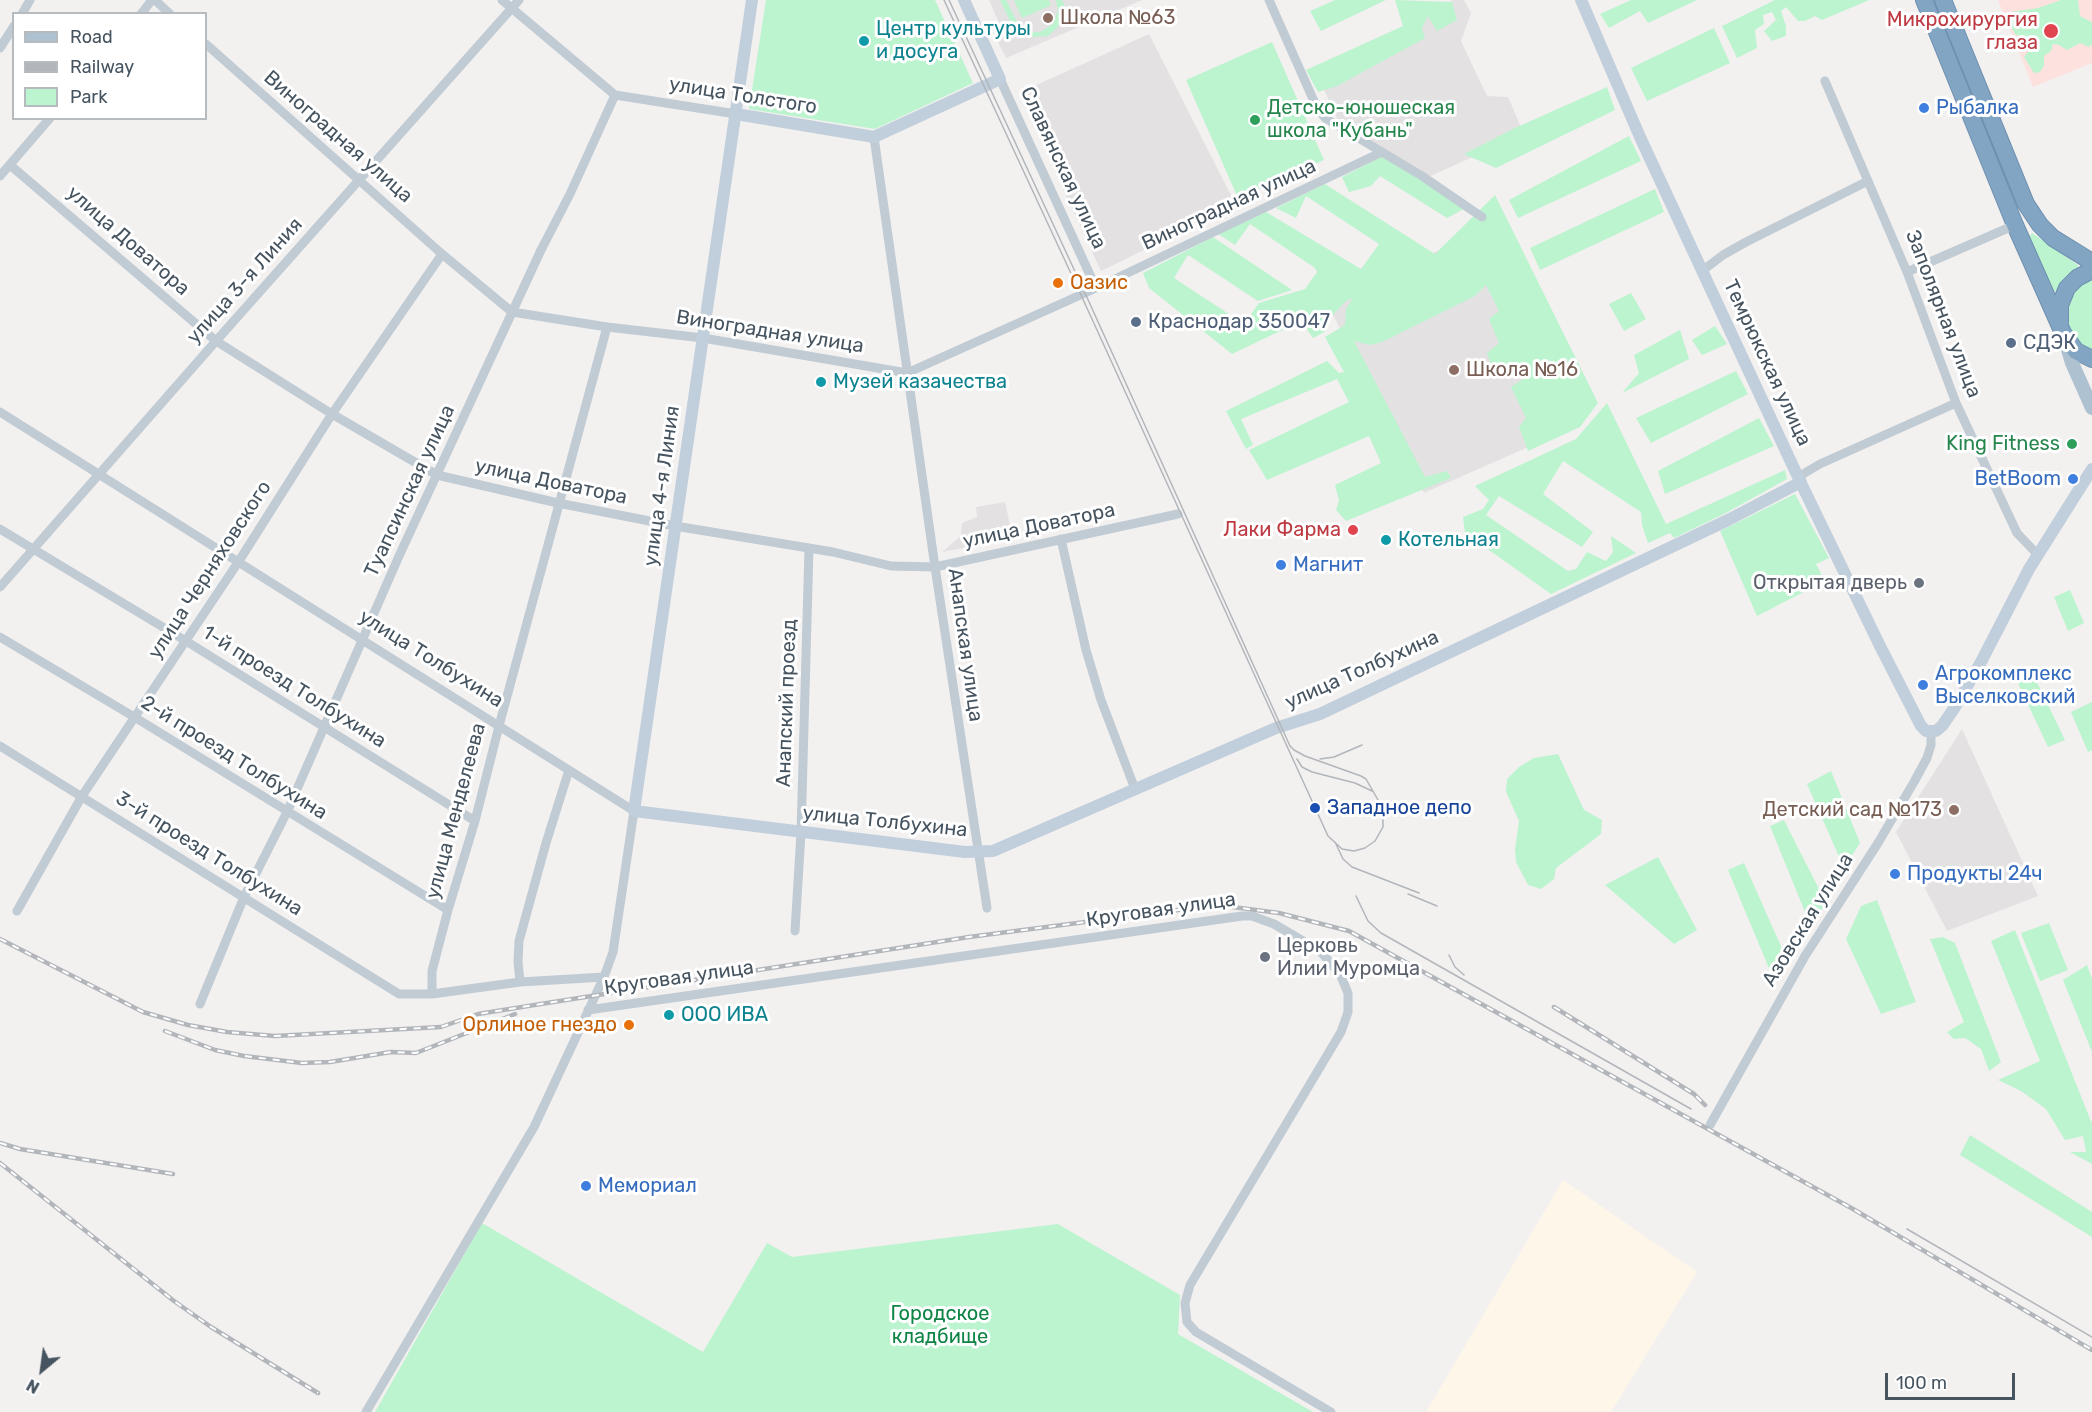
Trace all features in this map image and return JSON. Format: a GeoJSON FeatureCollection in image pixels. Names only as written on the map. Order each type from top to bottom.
{"type":"FeatureCollection","features":[{"type":"Feature","properties":{"kind":"highway"},"geometry":{"type":"LineString","coordinates":[[1924,0],[2015,225],[2061,326],[2073,348],[2092,359]]}},
{"type":"Feature","properties":{"kind":"highway"},"geometry":{"type":"LineString","coordinates":[[1943,0],[2026,204],[2040,225],[2054,238],[2092,262]]}},
{"type":"Feature","properties":{"kind":"highway"},"geometry":{"type":"LineString","coordinates":[[2061,326],[2059,309],[2065,292],[2077,278],[2092,270]]}},
{"type":"Feature","properties":{"kind":"main road"},"geometry":{"type":"LineString","coordinates":[[2061,326],[2072,363],[2092,408]]}},
{"type":"Feature","properties":{"kind":"street"},"geometry":{"type":"LineString","coordinates":[[143,12],[154,0],[168,12]]}},
{"type":"Feature","properties":{"kind":"street"},"geometry":{"type":"LineString","coordinates":[[502,0],[615,95]]}},
{"type":"Feature","properties":{"kind":"street","name":"улица 3-я Линия"},"geometry":{"type":"LineString","coordinates":[[0,587],[519,0]]}},
{"type":"Feature","properties":{"kind":"street","name":"улица 4-я Линия"},"geometry":{"type":"LineString","coordinates":[[366,1412],[534,1127],[604,977],[613,952],[752,0]]}},
{"type":"Feature","properties":{"kind":"street","name":"Славянская улица"},"geometry":{"type":"LineString","coordinates":[[963,0],[1096,288]]}},
{"type":"Feature","properties":{"kind":"street"},"geometry":{"type":"LineString","coordinates":[[1269,0],[1317,108],[1326,118],[1422,176],[1482,217]]}},
{"type":"Feature","properties":{"kind":"street","name":"Темрюкская улица"},"geometry":{"type":"LineString","coordinates":[[1581,0],[1640,137],[1800,479],[1921,726],[1931,732]]}},
{"type":"Feature","properties":{"kind":"street"},"geometry":{"type":"LineString","coordinates":[[0,48],[12,29]]}},
{"type":"Feature","properties":{"kind":"street","name":"Виноградная улица"},"geometry":{"type":"LineString","coordinates":[[207,45],[442,254],[512,312],[607,327],[703,338],[907,373],[1096,288],[1382,152]]}},
{"type":"Feature","properties":{"kind":"street"},"geometry":{"type":"LineString","coordinates":[[874,138],[1000,78]]}},
{"type":"Feature","properties":{"kind":"street","name":"Заполярная улица"},"geometry":{"type":"LineString","coordinates":[[1824,81],[1907,272],[1956,404],[2017,533],[2038,555]]}},
{"type":"Feature","properties":{"kind":"street","name":"улица Толстого"},"geometry":{"type":"LineString","coordinates":[[615,95],[874,138]]}},
{"type":"Feature","properties":{"kind":"street","name":"Туапсинская улица"},"geometry":{"type":"LineString","coordinates":[[200,1004],[244,897],[287,812],[362,639],[437,475],[615,95]]}},
{"type":"Feature","properties":{"kind":"street"},"geometry":{"type":"LineString","coordinates":[[0,176],[48,120]]}},
{"type":"Feature","properties":{"kind":"street","name":"Анапская улица"},"geometry":{"type":"LineString","coordinates":[[874,138],[935,567],[987,908]]}},
{"type":"Feature","properties":{"kind":"street","name":"улица Доватора"},"geometry":{"type":"LineString","coordinates":[[10,165],[216,341],[332,414],[437,475],[558,503],[891,566],[935,567],[1178,514]]}},
{"type":"Feature","properties":{"kind":"street"},"geometry":{"type":"LineString","coordinates":[[1702,271],[1723,255],[1746,242],[1868,181]]}},
{"type":"Feature","properties":{"kind":"street"},"geometry":{"type":"LineString","coordinates":[[1907,272],[2015,225]]}},
{"type":"Feature","properties":{"kind":"street","name":"улица Черняховского"},"geometry":{"type":"LineString","coordinates":[[17,911],[82,796],[239,561],[332,414],[442,254]]}},
{"type":"Feature","properties":{"kind":"street","name":"улица Менделеева"},"geometry":{"type":"LineString","coordinates":[[432,994],[432,972],[448,910],[475,820],[558,503],[607,327]]}},
{"type":"Feature","properties":{"kind":"street"},"geometry":{"type":"LineString","coordinates":[[1800,479],[1820,464],[1956,404]]}},
{"type":"Feature","properties":{"kind":"street","name":"улица Толбухина"},"geometry":{"type":"LineString","coordinates":[[0,412],[634,811],[965,852],[993,851],[1276,728],[1320,714],[1718,525],[1800,479]]}},
{"type":"Feature","properties":{"kind":"street"},"geometry":{"type":"LineString","coordinates":[[1931,732],[1942,726],[1955,707],[2038,555],[2092,469]]}},
{"type":"Feature","properties":{"kind":"street","name":"1-й проезд Толбухина"},"geometry":{"type":"LineString","coordinates":[[0,529],[475,820]]}},
{"type":"Feature","properties":{"kind":"street"},"geometry":{"type":"LineString","coordinates":[[1061,539],[1086,650],[1101,700],[1135,789]]}},
{"type":"Feature","properties":{"kind":"street","name":"Анапский проезд"},"geometry":{"type":"LineString","coordinates":[[795,931],[801,833],[809,549]]}},
{"type":"Feature","properties":{"kind":"street","name":"2-й проезд Толбухина"},"geometry":{"type":"LineString","coordinates":[[0,637],[448,910]]}},
{"type":"Feature","properties":{"kind":"street","name":"Азовская улица"},"geometry":{"type":"LineString","coordinates":[[1710,1125],[1805,956],[1878,843],[1914,782],[1927,758],[1931,745],[1931,732]]}},
{"type":"Feature","properties":{"kind":"street","name":"3-й проезд Толбухина"},"geometry":{"type":"LineString","coordinates":[[0,746],[399,994]]}},
{"type":"Feature","properties":{"kind":"street"},"geometry":{"type":"LineString","coordinates":[[520,982],[519,941],[569,770]]}},
{"type":"Feature","properties":{"kind":"street","name":"Круговая улица"},"geometry":{"type":"LineString","coordinates":[[588,1010],[1242,915],[1274,924],[1320,951],[1340,974],[1348,993],[1348,1012],[1341,1032],[1191,1285],[1185,1303],[1187,1322],[1201,1336],[1331,1412]]}},
{"type":"Feature","properties":{"kind":"street","name":"Круговая улица"},"geometry":{"type":"LineString","coordinates":[[399,994],[432,994],[520,982],[604,977]]}},
{"type":"Feature","properties":{"kind":"shaded area","name":"Школа №63"},"geometry":{"type":"Polygon","coordinates":[[[989,0],[1142,0],[1006,58],[995,36],[1003,32],[989,0]]]}},
{"type":"Feature","properties":{"kind":"shaded area"},"geometry":{"type":"Polygon","coordinates":[[[1453,0],[1464,0],[1471,13],[1461,41],[1487,96],[1508,97],[1524,134],[1426,178],[1338,121],[1318,76],[1417,32],[1410,20],[1453,0]]]}},
{"type":"Feature","properties":{"kind":"shaded area","name":"Микрохирургия глаза"},"geometry":{"type":"Polygon","coordinates":[[[1998,0],[2092,0],[2092,63],[2033,87],[1998,0]]]}},
{"type":"Feature","properties":{"kind":"shaded area"},"geometry":{"type":"Polygon","coordinates":[[[1149,34],[1236,205],[1101,271],[1021,92],[1149,34]]]}},
{"type":"Feature","properties":{"kind":"shaded area","name":"Школа №16"},"geometry":{"type":"Polygon","coordinates":[[[1474,232],[1576,426],[1424,493],[1329,307],[1474,232]]]}},
{"type":"Feature","properties":{"kind":"shaded area"},"geometry":{"type":"Polygon","coordinates":[[[1005,502],[1013,539],[942,552],[961,536],[962,523],[977,517],[976,507],[1005,502]]]}},
{"type":"Feature","properties":{"kind":"shaded area","name":"Детский cад №173"},"geometry":{"type":"Polygon","coordinates":[[[1962,729],[2038,896],[1947,931],[1896,832],[1962,729]]]}},
{"type":"Feature","properties":{"kind":"shaded area"},"geometry":{"type":"Polygon","coordinates":[[[1563,1180],[1697,1272],[1611,1412],[1426,1412],[1563,1180]]]}},
{"type":"Feature","properties":{"kind":"green space"},"geometry":{"type":"Polygon","coordinates":[[[766,0],[935,0],[973,83],[875,129],[749,109],[766,0]]]}},
{"type":"Feature","properties":{"kind":"green space"},"geometry":{"type":"Polygon","coordinates":[[[1000,0],[1006,0],[1018,24],[1030,32],[1040,32],[1053,24],[1058,11],[1056,0],[1062,0],[1073,24],[1068,26],[1063,17],[1057,28],[1048,36],[1029,37],[1013,27],[1000,0]]]}},
{"type":"Feature","properties":{"kind":"green space"},"geometry":{"type":"Polygon","coordinates":[[[1014,0],[1049,0],[1051,5],[1022,18],[1014,0]]]}},
{"type":"Feature","properties":{"kind":"green space"},"geometry":{"type":"Polygon","coordinates":[[[1335,0],[1386,0],[1321,31],[1310,11],[1335,0]]]}},
{"type":"Feature","properties":{"kind":"green space"},"geometry":{"type":"Polygon","coordinates":[[[1395,0],[1452,2],[1457,20],[1437,31],[1428,16],[1422,28],[1425,38],[1337,86],[1318,92],[1306,70],[1403,26],[1395,0]]]}},
{"type":"Feature","properties":{"kind":"green space"},"geometry":{"type":"Polygon","coordinates":[[[1631,0],[1697,0],[1648,23],[1640,11],[1609,28],[1600,14],[1631,0]]]}},
{"type":"Feature","properties":{"kind":"green space"},"geometry":{"type":"Polygon","coordinates":[[[1775,0],[1869,0],[1822,20],[1815,16],[1805,21],[1798,21],[1786,7],[1781,11],[1786,26],[1786,36],[1772,41],[1764,31],[1776,20],[1772,12],[1763,15],[1764,24],[1755,30],[1757,48],[1737,58],[1722,26],[1775,0]]]}},
{"type":"Feature","properties":{"kind":"green space"},"geometry":{"type":"Polygon","coordinates":[[[2061,0],[2078,0],[2080,16],[2092,22],[2092,44],[2089,47],[2080,43],[2067,50],[2053,44],[2051,51],[2044,56],[2044,66],[2040,72],[2034,73],[2024,57],[2036,43],[2030,37],[2015,34],[2004,13],[2038,8],[2061,0]]]}},
{"type":"Feature","properties":{"kind":"green space"},"geometry":{"type":"Polygon","coordinates":[[[1714,28],[1730,63],[1647,101],[1631,68],[1714,28]]]}},
{"type":"Feature","properties":{"kind":"green space","name":"Детско-юношеская школа \"Кубань\""},"geometry":{"type":"Polygon","coordinates":[[[1272,42],[1324,160],[1238,198],[1186,80],[1272,42]]]}},
{"type":"Feature","properties":{"kind":"green space"},"geometry":{"type":"Polygon","coordinates":[[[1607,87],[1615,110],[1496,168],[1464,154],[1517,127],[1607,87]]]}},
{"type":"Feature","properties":{"kind":"green space"},"geometry":{"type":"Polygon","coordinates":[[[1629,136],[1641,161],[1518,218],[1509,200],[1629,136]]]}},
{"type":"Feature","properties":{"kind":"green space"},"geometry":{"type":"Polygon","coordinates":[[[1385,155],[1464,209],[1447,218],[1380,176],[1371,186],[1349,192],[1342,177],[1385,155]]]}},
{"type":"Feature","properties":{"kind":"green space"},"geometry":{"type":"Polygon","coordinates":[[[1325,184],[1435,254],[1495,195],[1598,403],[1580,427],[1528,451],[1519,427],[1526,418],[1511,387],[1531,374],[1523,362],[1495,375],[1487,353],[1499,343],[1489,319],[1499,311],[1486,285],[1475,296],[1382,342],[1370,345],[1354,341],[1425,477],[1447,471],[1451,478],[1346,521],[1336,510],[1339,501],[1335,485],[1381,463],[1369,436],[1267,480],[1249,450],[1349,402],[1337,379],[1241,419],[1253,445],[1246,449],[1226,411],[1327,361],[1339,373],[1344,372],[1325,337],[1345,325],[1346,309],[1353,298],[1346,301],[1323,325],[1326,331],[1313,338],[1301,321],[1232,354],[1149,288],[1143,273],[1213,237],[1292,290],[1258,301],[1188,255],[1174,278],[1244,324],[1259,303],[1305,289],[1317,272],[1315,268],[1250,224],[1235,245],[1218,234],[1266,212],[1361,269],[1379,244],[1306,196],[1296,218],[1276,208],[1325,184]]]}},
{"type":"Feature","properties":{"kind":"green space"},"geometry":{"type":"Polygon","coordinates":[[[1655,189],[1664,212],[1540,270],[1530,248],[1655,189]]]}},
{"type":"Feature","properties":{"kind":"green space"},"geometry":{"type":"Polygon","coordinates":[[[2032,233],[2078,265],[2078,268],[2064,278],[2056,291],[2052,291],[2029,237],[2032,233]]]}},
{"type":"Feature","properties":{"kind":"green space"},"geometry":{"type":"Polygon","coordinates":[[[2092,278],[2092,352],[2074,339],[2067,322],[2068,303],[2075,290],[2092,278]]]}},
{"type":"Feature","properties":{"kind":"green space"},"geometry":{"type":"Polygon","coordinates":[[[1631,293],[1646,319],[1624,331],[1609,304],[1631,293]]]}},
{"type":"Feature","properties":{"kind":"green space"},"geometry":{"type":"Polygon","coordinates":[[[1715,326],[1727,344],[1702,355],[1692,340],[1715,326]]]}},
{"type":"Feature","properties":{"kind":"green space"},"geometry":{"type":"Polygon","coordinates":[[[1680,330],[1689,359],[1622,393],[1639,373],[1634,355],[1680,330]]]}},
{"type":"Feature","properties":{"kind":"green space"},"geometry":{"type":"Polygon","coordinates":[[[1736,371],[1748,394],[1651,443],[1636,418],[1736,371]]]}},
{"type":"Feature","properties":{"kind":"green space"},"geometry":{"type":"Polygon","coordinates":[[[1607,403],[1666,524],[1785,470],[1787,479],[1726,513],[1674,538],[1670,533],[1648,543],[1642,525],[1641,512],[1563,461],[1543,494],[1593,532],[1582,547],[1499,496],[1486,515],[1568,571],[1576,569],[1587,552],[1606,561],[1613,552],[1611,536],[1636,553],[1551,594],[1465,533],[1463,517],[1483,509],[1489,500],[1475,486],[1576,439],[1607,403]]]}},
{"type":"Feature","properties":{"kind":"green space"},"geometry":{"type":"Polygon","coordinates":[[[1759,418],[1774,446],[1665,494],[1658,471],[1759,418]]]}},
{"type":"Feature","properties":{"kind":"green space"},"geometry":{"type":"Polygon","coordinates":[[[1795,494],[1829,558],[1816,564],[1825,581],[1757,616],[1720,531],[1795,494]]]}},
{"type":"Feature","properties":{"kind":"green space"},"geometry":{"type":"Polygon","coordinates":[[[2070,590],[2084,623],[2068,631],[2054,597],[2070,590]]]}},
{"type":"Feature","properties":{"kind":"green space"},"geometry":{"type":"Polygon","coordinates":[[[2032,672],[2065,740],[2048,747],[2017,681],[2032,672]]]}},
{"type":"Feature","properties":{"kind":"green space"},"geometry":{"type":"Polygon","coordinates":[[[2092,702],[2092,750],[2088,752],[2071,712],[2092,702]]]}},
{"type":"Feature","properties":{"kind":"green space"},"geometry":{"type":"Polygon","coordinates":[[[1558,754],[1584,810],[1602,820],[1601,834],[1556,868],[1554,879],[1541,889],[1528,885],[1516,862],[1515,849],[1519,821],[1506,792],[1507,779],[1519,767],[1534,758],[1558,754]]]}},
{"type":"Feature","properties":{"kind":"green space"},"geometry":{"type":"Polygon","coordinates":[[[1831,771],[1860,843],[1844,868],[1807,784],[1831,771]]]}},
{"type":"Feature","properties":{"kind":"green space"},"geometry":{"type":"Polygon","coordinates":[[[1784,820],[1826,903],[1819,913],[1805,912],[1770,826],[1784,820]]]}},
{"type":"Feature","properties":{"kind":"green space"},"geometry":{"type":"Polygon","coordinates":[[[1658,857],[1697,930],[1674,944],[1605,885],[1658,857]]]}},
{"type":"Feature","properties":{"kind":"green space"},"geometry":{"type":"Polygon","coordinates":[[[1744,863],[1789,964],[1782,977],[1773,978],[1728,870],[1744,863]]]}},
{"type":"Feature","properties":{"kind":"green space"},"geometry":{"type":"Polygon","coordinates":[[[1877,900],[1916,1002],[1881,1014],[1846,939],[1861,906],[1877,900]]]}},
{"type":"Feature","properties":{"kind":"green space"},"geometry":{"type":"Polygon","coordinates":[[[2049,923],[2068,970],[2040,981],[2021,933],[2049,923]]]}},
{"type":"Feature","properties":{"kind":"green space"},"geometry":{"type":"Polygon","coordinates":[[[2015,930],[2092,1124],[2092,1164],[2070,1152],[2086,1152],[2083,1136],[2065,1140],[2046,1109],[2021,1091],[1998,1080],[2040,1061],[1991,941],[2015,930]]]}},
{"type":"Feature","properties":{"kind":"green space"},"geometry":{"type":"Polygon","coordinates":[[[1943,937],[1955,943],[2001,1062],[1989,1071],[1981,1049],[1965,1038],[1954,1039],[1947,1032],[1964,1022],[1930,939],[1943,937]]]}},
{"type":"Feature","properties":{"kind":"green space"},"geometry":{"type":"Polygon","coordinates":[[[2087,965],[2092,979],[2092,1052],[2063,980],[2087,965]]]}},
{"type":"Feature","properties":{"kind":"green space"},"geometry":{"type":"Polygon","coordinates":[[[1970,1135],[2092,1212],[2092,1237],[1960,1155],[1970,1135]]]}},
{"type":"Feature","properties":{"kind":"green space","name":"Городское кладбище"},"geometry":{"type":"Polygon","coordinates":[[[482,1223],[703,1352],[767,1243],[792,1257],[1058,1224],[1180,1295],[1178,1334],[1313,1412],[375,1412],[482,1223]]]}},
{"type":"Feature","properties":{"kind":"tram line"},"geometry":{"type":"LineString","coordinates":[[944,0],[1328,836],[1342,849],[1354,851],[1365,848],[1375,841],[1383,827],[1383,814],[1378,800],[1366,779],[1305,756],[1290,746],[1085,293],[949,0]]}},
{"type":"Feature","properties":{"kind":"tram line"},"geometry":{"type":"LineString","coordinates":[[1320,759],[1334,757],[1362,745]]}},
{"type":"Feature","properties":{"kind":"tram line"},"geometry":{"type":"LineString","coordinates":[[1297,759],[1302,767],[1312,772],[1355,783],[1372,791]]}},
{"type":"Feature","properties":{"kind":"tram line"},"geometry":{"type":"LineString","coordinates":[[1335,842],[1343,859],[1352,867],[1419,893]]}},
{"type":"Feature","properties":{"kind":"tram line"},"geometry":{"type":"LineString","coordinates":[[1408,894],[1437,906]]}},
{"type":"Feature","properties":{"kind":"tram line"},"geometry":{"type":"LineString","coordinates":[[1356,896],[1368,921],[1381,933],[1691,1109]]}},
{"type":"Feature","properties":{"kind":"tram line"},"geometry":{"type":"LineString","coordinates":[[1449,955],[1455,967],[1464,975]]}},
{"type":"Feature","properties":{"kind":"tram line"},"geometry":{"type":"LineString","coordinates":[[1907,1229],[2092,1337]]}},
{"type":"Feature","properties":{"kind":"railway"},"geometry":{"type":"LineString","coordinates":[[0,939],[143,1012],[188,1025],[227,1032],[275,1036],[441,1027],[478,1014],[547,1003],[969,937],[1217,905],[1279,913],[1349,931],[1853,1209],[2092,1350]]}},
{"type":"Feature","properties":{"kind":"railway"},"geometry":{"type":"LineString","coordinates":[[1554,1007],[1694,1094],[1705,1105]]}},
{"type":"Feature","properties":{"kind":"railway"},"geometry":{"type":"LineString","coordinates":[[165,1031],[215,1050],[244,1056],[302,1063],[330,1062],[391,1052],[416,1053],[515,1014]]}},
{"type":"Feature","properties":{"kind":"railway"},"geometry":{"type":"LineString","coordinates":[[0,1143],[20,1149],[173,1174]]}},
{"type":"Feature","properties":{"kind":"railway"},"geometry":{"type":"LineString","coordinates":[[0,1163],[174,1301],[211,1327],[318,1393]]}},
{"type":"Feature","properties":{"kind":"place","name":"Школа №63"},"geometry":{"type":"Point","coordinates":[1048,18]}},
{"type":"Feature","properties":{"kind":"place","name":"Микрохирургия глаза"},"geometry":{"type":"Point","coordinates":[2051,31]}},
{"type":"Feature","properties":{"kind":"place","name":"Центр культуры и досуга"},"geometry":{"type":"Point","coordinates":[864,41]}},
{"type":"Feature","properties":{"kind":"place","name":"Рыбалка"},"geometry":{"type":"Point","coordinates":[1924,108]}},
{"type":"Feature","properties":{"kind":"place","name":"Детско-юношеская школа \"Кубань\""},"geometry":{"type":"Point","coordinates":[1255,120]}},
{"type":"Feature","properties":{"kind":"place","name":"Оазис"},"geometry":{"type":"Point","coordinates":[1058,283]}},
{"type":"Feature","properties":{"kind":"place","name":"Краснодар 350047"},"geometry":{"type":"Point","coordinates":[1136,322]}},
{"type":"Feature","properties":{"kind":"place","name":"СДЭК"},"geometry":{"type":"Point","coordinates":[2011,343]}},
{"type":"Feature","properties":{"kind":"place","name":"Школа №16"},"geometry":{"type":"Point","coordinates":[1454,370]}},
{"type":"Feature","properties":{"kind":"place","name":"Музей казачества"},"geometry":{"type":"Point","coordinates":[821,382]}},
{"type":"Feature","properties":{"kind":"place","name":"King Fitness"},"geometry":{"type":"Point","coordinates":[2072,444]}},
{"type":"Feature","properties":{"kind":"place","name":"BetBoom"},"geometry":{"type":"Point","coordinates":[2073,479]}},
{"type":"Feature","properties":{"kind":"place","name":"Лаки Фарма"},"geometry":{"type":"Point","coordinates":[1353,530]}},
{"type":"Feature","properties":{"kind":"place","name":"Котельная"},"geometry":{"type":"Point","coordinates":[1386,540]}},
{"type":"Feature","properties":{"kind":"place","name":"Магнит"},"geometry":{"type":"Point","coordinates":[1281,565]}},
{"type":"Feature","properties":{"kind":"place","name":"Открытая дверь"},"geometry":{"type":"Point","coordinates":[1919,583]}},
{"type":"Feature","properties":{"kind":"place","name":"Агрокомплекс Выселковский"},"geometry":{"type":"Point","coordinates":[1923,685]}},
{"type":"Feature","properties":{"kind":"place","name":"Западное депо"},"geometry":{"type":"Point","coordinates":[1315,808]}},
{"type":"Feature","properties":{"kind":"place","name":"Детский cад №173"},"geometry":{"type":"Point","coordinates":[1954,810]}},
{"type":"Feature","properties":{"kind":"place","name":"Продукты 24ч"},"geometry":{"type":"Point","coordinates":[1895,874]}},
{"type":"Feature","properties":{"kind":"place","name":"Церковь Илии Муромца"},"geometry":{"type":"Point","coordinates":[1265,957]}},
{"type":"Feature","properties":{"kind":"place","name":"ООО ИВА"},"geometry":{"type":"Point","coordinates":[669,1015]}},
{"type":"Feature","properties":{"kind":"place","name":"Орлиное гнездо"},"geometry":{"type":"Point","coordinates":[629,1025]}},
{"type":"Feature","properties":{"kind":"place","name":"Мемориал"},"geometry":{"type":"Point","coordinates":[586,1186]}}]}
